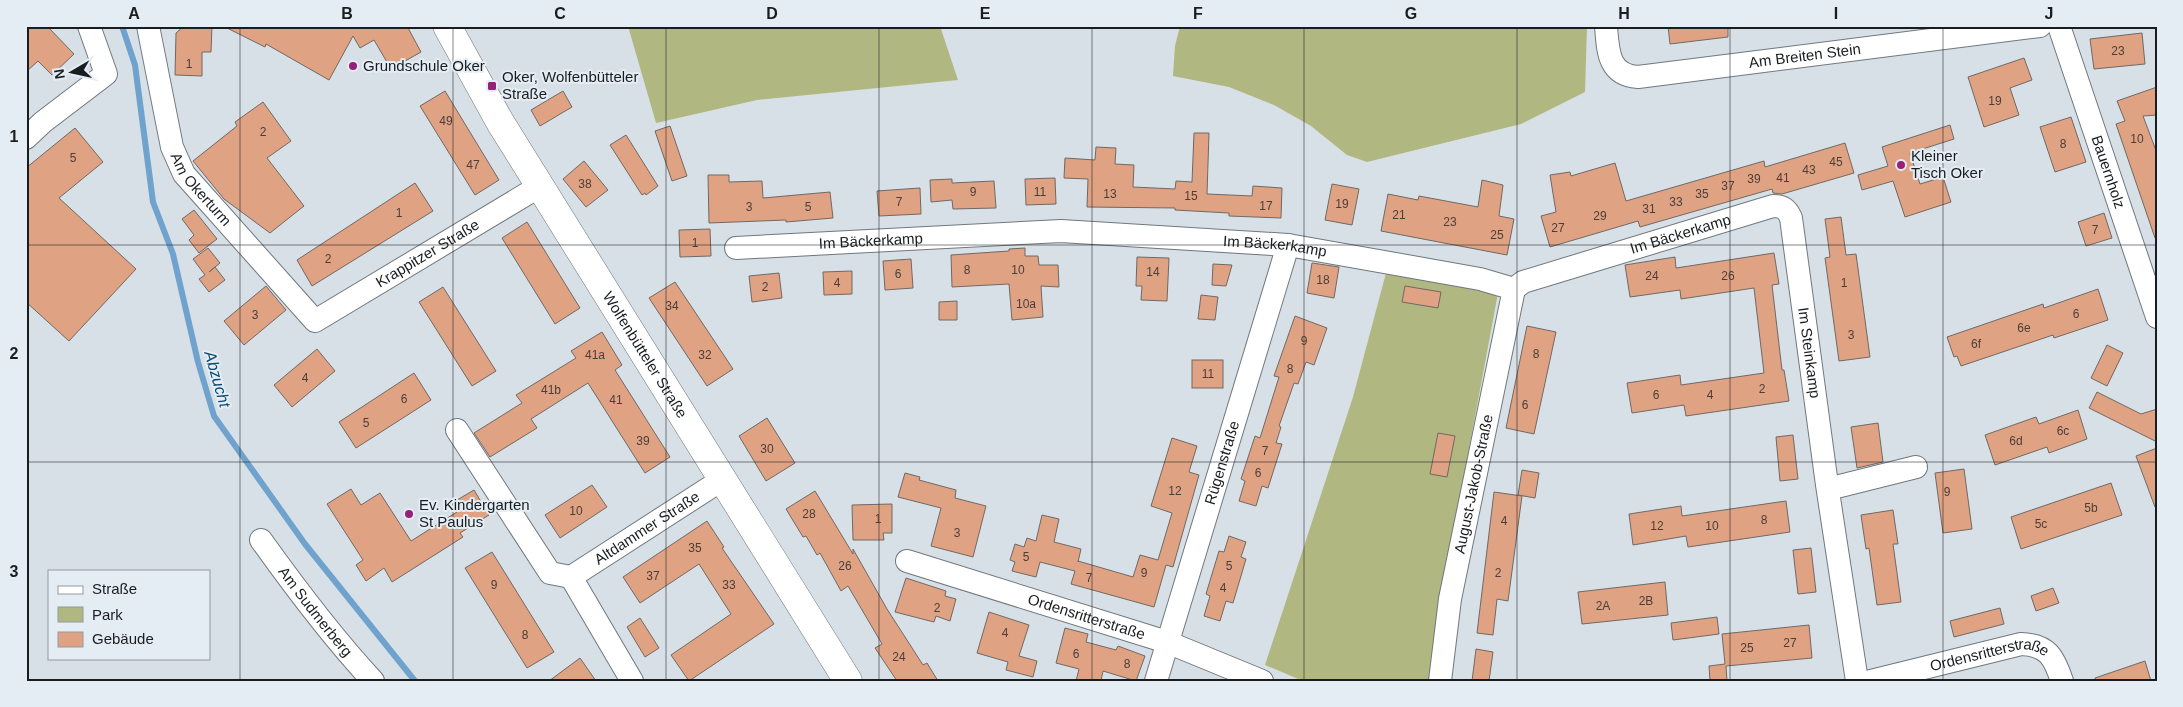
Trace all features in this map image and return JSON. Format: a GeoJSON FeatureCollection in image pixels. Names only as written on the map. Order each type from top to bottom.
{"type":"FeatureCollection","features":[{"type":"Feature","properties":{"kind":"main road","name":"Wolfenbütteler Straße"},"geometry":{"type":"LineString","coordinates":[[447,26],[500,122],[848,681]]}},
{"type":"Feature","properties":{"kind":"street"},"geometry":{"type":"LineString","coordinates":[[26,138],[42,122],[106,74],[89,26]]}},
{"type":"Feature","properties":{"kind":"street","name":"Am Okerturm"},"geometry":{"type":"LineString","coordinates":[[148,26],[172,147],[184,174],[315,321]]}},
{"type":"Feature","properties":{"kind":"street","name":"Am Breiten Stein"},"geometry":{"type":"LineString","coordinates":[[1606,26],[1609,56],[1613,65],[1621,72],[1638,76],[2040,26]]}},
{"type":"Feature","properties":{"kind":"street","name":"Bauernholz"},"geometry":{"type":"LineString","coordinates":[[2059,26],[2157,317]]}},
{"type":"Feature","properties":{"kind":"street","name":"Krappitzer Straße"},"geometry":{"type":"LineString","coordinates":[[315,321],[540,186]]}},
{"type":"Feature","properties":{"kind":"street","name":"Im Bäckerkamp"},"geometry":{"type":"LineString","coordinates":[[736,248],[1061,231],[1288,245],[1480,279],[1514,289],[1522,282],[1773,206],[1781,206],[1788,211],[1791,218]]}},
{"type":"Feature","properties":{"kind":"street","name":"Im Steinkamp"},"geometry":{"type":"LineString","coordinates":[[1791,218],[1828,489],[1857,681]]}},
{"type":"Feature","properties":{"kind":"street","name":"Rügenstraße"},"geometry":{"type":"LineString","coordinates":[[1156,681],[1288,245]]}},
{"type":"Feature","properties":{"kind":"street","name":"August-Jakob-Straße"},"geometry":{"type":"LineString","coordinates":[[1440,681],[1450,599],[1514,289]]}},
{"type":"Feature","properties":{"kind":"street"},"geometry":{"type":"LineString","coordinates":[[457,430],[550,573],[571,578],[632,681]]}},
{"type":"Feature","properties":{"kind":"street"},"geometry":{"type":"LineString","coordinates":[[1828,489],[1916,467]]}},
{"type":"Feature","properties":{"kind":"street","name":"Altdammer Straße"},"geometry":{"type":"LineString","coordinates":[[571,578],[723,479]]}},
{"type":"Feature","properties":{"kind":"street","name":"Am Sudmerberg"},"geometry":{"type":"LineString","coordinates":[[262,540],[308,605],[347,653],[373,681]]}},
{"type":"Feature","properties":{"kind":"street","name":"Ordensritterstraße"},"geometry":{"type":"LineString","coordinates":[[907,562],[1168,642],[1262,681]]}},
{"type":"Feature","properties":{"kind":"street","name":"Ordensritterstraße"},"geometry":{"type":"LineString","coordinates":[[1871,681],[2021,644],[2037,644],[2049,653],[2062,681]]}},
{"type":"Feature","properties":{"kind":"green space"},"geometry":{"type":"Polygon","coordinates":[[[628,26],[940,26],[958,80],[757,100],[656,123],[628,26]]]}},
{"type":"Feature","properties":{"kind":"green space"},"geometry":{"type":"Polygon","coordinates":[[[1180,26],[1587,26],[1585,92],[1521,124],[1367,162],[1347,155],[1311,126],[1274,105],[1229,87],[1173,76],[1175,46],[1180,26]]]}},
{"type":"Feature","properties":{"kind":"green space"},"geometry":{"type":"Polygon","coordinates":[[[1386,273],[1498,293],[1441,599],[1431,681],[1303,681],[1265,665],[1353,397],[1386,273]]]}},
{"type":"Feature","properties":{"kind":"building"},"geometry":{"type":"Polygon","coordinates":[[[26,26],[47,26],[74,54],[52,75],[38,61],[26,72],[26,26]]]}},
{"type":"Feature","properties":{"kind":"building"},"geometry":{"type":"Polygon","coordinates":[[[184,26],[212,26],[211,52],[202,52],[202,76],[175,75],[176,33],[184,26]]]}},
{"type":"Feature","properties":{"kind":"building"},"geometry":{"type":"Polygon","coordinates":[[[223,26],[407,26],[421,52],[391,69],[374,40],[360,48],[353,36],[329,80],[266,44],[265,47],[223,26]]]}},
{"type":"Feature","properties":{"kind":"building"},"geometry":{"type":"Polygon","coordinates":[[[1668,26],[1728,26],[1728,37],[1670,44],[1668,26]]]}},
{"type":"Feature","properties":{"kind":"building"},"geometry":{"type":"Polygon","coordinates":[[[2142,33],[2145,64],[2094,69],[2090,39],[2142,33]]]}},
{"type":"Feature","properties":{"kind":"building"},"geometry":{"type":"Polygon","coordinates":[[[2024,58],[2032,80],[2010,88],[2019,115],[1984,127],[1968,77],[2024,58]]]}},
{"type":"Feature","properties":{"kind":"building"},"geometry":{"type":"Polygon","coordinates":[[[2157,87],[2157,115],[2143,116],[2157,153],[2157,237],[2155,238],[2116,124],[2125,121],[2117,101],[2157,87]]]}},
{"type":"Feature","properties":{"kind":"building"},"geometry":{"type":"Polygon","coordinates":[[[445,91],[499,180],[475,195],[420,106],[445,91]]]}},
{"type":"Feature","properties":{"kind":"building"},"geometry":{"type":"Polygon","coordinates":[[[563,91],[572,107],[540,126],[531,110],[563,91]]]}},
{"type":"Feature","properties":{"kind":"building"},"geometry":{"type":"Polygon","coordinates":[[[263,102],[291,141],[267,158],[304,206],[270,233],[224,199],[193,161],[237,126],[235,122],[263,102]]]}},
{"type":"Feature","properties":{"kind":"building"},"geometry":{"type":"Polygon","coordinates":[[[2071,117],[2086,162],[2055,172],[2040,127],[2071,117]]]}},
{"type":"Feature","properties":{"kind":"building","name":"Kleiner Tisch Oker"},"geometry":{"type":"Polygon","coordinates":[[[1950,125],[1954,139],[1910,153],[1920,184],[1943,177],[1951,202],[1905,217],[1893,181],[1862,190],[1858,175],[1888,166],[1882,147],[1950,125]]]}},
{"type":"Feature","properties":{"kind":"building"},"geometry":{"type":"Polygon","coordinates":[[[670,126],[687,176],[672,181],[655,131],[670,126]]]}},
{"type":"Feature","properties":{"kind":"building"},"geometry":{"type":"Polygon","coordinates":[[[75,128],[103,162],[59,198],[136,269],[69,341],[26,302],[26,168],[75,128]]]}},
{"type":"Feature","properties":{"kind":"building"},"geometry":{"type":"Polygon","coordinates":[[[1194,133],[1209,133],[1207,194],[1252,196],[1253,186],[1282,188],[1281,218],[1229,216],[1229,213],[1175,210],[1175,208],[1087,207],[1088,179],[1064,178],[1065,158],[1095,160],[1096,147],[1116,148],[1115,164],[1134,165],[1133,187],[1175,189],[1176,181],[1192,182],[1194,133]]]}},
{"type":"Feature","properties":{"kind":"building"},"geometry":{"type":"Polygon","coordinates":[[[626,135],[658,186],[646,195],[645,193],[642,195],[610,145],[626,135]]]}},
{"type":"Feature","properties":{"kind":"building"},"geometry":{"type":"Polygon","coordinates":[[[1845,143],[1854,173],[1782,194],[1773,193],[1772,189],[1640,227],[1638,221],[1550,247],[1541,216],[1556,212],[1550,175],[1570,172],[1571,176],[1615,163],[1626,201],[1764,161],[1765,167],[1845,143]]]}},
{"type":"Feature","properties":{"kind":"building"},"geometry":{"type":"Polygon","coordinates":[[[584,161],[608,190],[586,207],[563,179],[584,161]]]}},
{"type":"Feature","properties":{"kind":"building"},"geometry":{"type":"Polygon","coordinates":[[[708,175],[729,175],[729,182],[762,181],[763,198],[830,192],[833,218],[786,222],[786,220],[709,223],[708,175]]]}},
{"type":"Feature","properties":{"kind":"building"},"geometry":{"type":"Polygon","coordinates":[[[1055,178],[1056,204],[1026,205],[1025,179],[1055,178]]]}},
{"type":"Feature","properties":{"kind":"building"},"geometry":{"type":"Polygon","coordinates":[[[952,179],[952,183],[994,181],[996,208],[953,209],[952,200],[931,202],[930,180],[952,179]]]}},
{"type":"Feature","properties":{"kind":"building"},"geometry":{"type":"Polygon","coordinates":[[[1482,180],[1503,185],[1499,216],[1514,219],[1507,255],[1381,231],[1388,194],[1418,200],[1419,196],[1478,207],[1482,180]]]}},
{"type":"Feature","properties":{"kind":"building"},"geometry":{"type":"Polygon","coordinates":[[[415,183],[433,211],[312,286],[297,260],[415,183]]]}},
{"type":"Feature","properties":{"kind":"building"},"geometry":{"type":"Polygon","coordinates":[[[1332,184],[1359,189],[1352,225],[1325,220],[1332,184]]]}},
{"type":"Feature","properties":{"kind":"building"},"geometry":{"type":"Polygon","coordinates":[[[920,188],[921,214],[879,216],[877,191],[920,188]]]}},
{"type":"Feature","properties":{"kind":"building"},"geometry":{"type":"Polygon","coordinates":[[[194,210],[217,239],[199,253],[189,240],[194,235],[182,219],[194,210]]]}},
{"type":"Feature","properties":{"kind":"building"},"geometry":{"type":"Polygon","coordinates":[[[2104,213],[2112,238],[2086,246],[2078,222],[2104,213]]]}},
{"type":"Feature","properties":{"kind":"building"},"geometry":{"type":"Polygon","coordinates":[[[1841,217],[1846,255],[1856,254],[1870,357],[1839,361],[1825,258],[1830,257],[1825,219],[1841,217]]]}},
{"type":"Feature","properties":{"kind":"building"},"geometry":{"type":"Polygon","coordinates":[[[527,222],[580,308],[555,324],[502,238],[527,222]]]}},
{"type":"Feature","properties":{"kind":"building"},"geometry":{"type":"Polygon","coordinates":[[[710,229],[711,256],[680,257],[679,230],[710,229]]]}},
{"type":"Feature","properties":{"kind":"building"},"geometry":{"type":"Polygon","coordinates":[[[208,248],[220,263],[215,267],[225,280],[209,292],[199,279],[205,275],[193,259],[208,248]]]}},
{"type":"Feature","properties":{"kind":"building"},"geometry":{"type":"Polygon","coordinates":[[[1025,248],[1025,256],[1038,256],[1039,265],[1058,265],[1059,287],[1041,286],[1043,317],[1012,320],[1009,284],[952,287],[951,255],[1025,248]]]}},
{"type":"Feature","properties":{"kind":"building"},"geometry":{"type":"Polygon","coordinates":[[[1774,253],[1779,284],[1772,285],[1782,370],[1784,370],[1789,401],[1686,416],[1684,405],[1632,413],[1627,383],[1680,375],[1681,385],[1764,373],[1754,288],[1681,299],[1680,290],[1630,297],[1625,265],[1675,257],[1676,268],[1774,253]]]}},
{"type":"Feature","properties":{"kind":"building"},"geometry":{"type":"Polygon","coordinates":[[[1137,257],[1169,258],[1167,301],[1141,300],[1142,286],[1136,286],[1137,257]]]}},
{"type":"Feature","properties":{"kind":"building"},"geometry":{"type":"Polygon","coordinates":[[[911,259],[913,288],[885,290],[883,261],[911,259]]]}},
{"type":"Feature","properties":{"kind":"building"},"geometry":{"type":"Polygon","coordinates":[[[1312,263],[1339,267],[1334,298],[1307,293],[1312,263]]]}},
{"type":"Feature","properties":{"kind":"building"},"geometry":{"type":"Polygon","coordinates":[[[1213,264],[1232,265],[1226,286],[1212,285],[1213,264]]]}},
{"type":"Feature","properties":{"kind":"building"},"geometry":{"type":"Polygon","coordinates":[[[852,271],[852,294],[824,295],[823,272],[852,271]]]}},
{"type":"Feature","properties":{"kind":"building"},"geometry":{"type":"Polygon","coordinates":[[[779,273],[782,298],[752,302],[749,276],[779,273]]]}},
{"type":"Feature","properties":{"kind":"building"},"geometry":{"type":"Polygon","coordinates":[[[675,282],[733,369],[707,386],[649,298],[675,282]]]}},
{"type":"Feature","properties":{"kind":"building"},"geometry":{"type":"Polygon","coordinates":[[[266,286],[286,310],[244,345],[224,321],[266,286]]]}},
{"type":"Feature","properties":{"kind":"building"},"geometry":{"type":"Polygon","coordinates":[[[1405,286],[1441,292],[1438,308],[1402,302],[1405,286]]]}},
{"type":"Feature","properties":{"kind":"building"},"geometry":{"type":"Polygon","coordinates":[[[443,287],[496,371],[472,386],[419,302],[443,287]]]}},
{"type":"Feature","properties":{"kind":"building"},"geometry":{"type":"Polygon","coordinates":[[[2098,289],[2108,320],[2054,338],[2053,335],[1961,366],[1957,356],[1954,357],[1947,337],[2043,304],[2044,308],[2098,289]]]}},
{"type":"Feature","properties":{"kind":"building"},"geometry":{"type":"Polygon","coordinates":[[[1201,295],[1218,297],[1215,320],[1198,319],[1201,295]]]}},
{"type":"Feature","properties":{"kind":"building"},"geometry":{"type":"Polygon","coordinates":[[[957,301],[957,320],[939,320],[939,302],[957,301]]]}},
{"type":"Feature","properties":{"kind":"building"},"geometry":{"type":"Polygon","coordinates":[[[1295,316],[1327,328],[1314,365],[1306,362],[1298,384],[1294,383],[1279,426],[1281,427],[1276,443],[1282,444],[1268,488],[1262,486],[1256,506],[1239,501],[1245,481],[1241,479],[1255,436],[1260,438],[1279,377],[1274,376],[1295,316]]]}},
{"type":"Feature","properties":{"kind":"building"},"geometry":{"type":"Polygon","coordinates":[[[1527,326],[1556,332],[1534,434],[1506,428],[1527,326]]]}},
{"type":"Feature","properties":{"kind":"building"},"geometry":{"type":"Polygon","coordinates":[[[602,332],[622,365],[615,370],[670,457],[645,473],[588,383],[531,419],[537,428],[490,457],[474,433],[522,403],[516,395],[576,358],[571,351],[602,332]]]}},
{"type":"Feature","properties":{"kind":"building"},"geometry":{"type":"Polygon","coordinates":[[[2107,345],[2123,353],[2107,386],[2091,378],[2107,345]]]}},
{"type":"Feature","properties":{"kind":"building"},"geometry":{"type":"Polygon","coordinates":[[[317,349],[335,371],[292,407],[274,385],[317,349]]]}},
{"type":"Feature","properties":{"kind":"building"},"geometry":{"type":"Polygon","coordinates":[[[1192,360],[1223,360],[1223,388],[1192,388],[1192,360]]]}},
{"type":"Feature","properties":{"kind":"building"},"geometry":{"type":"Polygon","coordinates":[[[414,373],[431,400],[356,448],[339,422],[414,373]]]}},
{"type":"Feature","properties":{"kind":"building"},"geometry":{"type":"Polygon","coordinates":[[[2097,392],[2141,414],[2157,409],[2157,442],[2089,408],[2097,392]]]}},
{"type":"Feature","properties":{"kind":"building"},"geometry":{"type":"Polygon","coordinates":[[[2078,410],[2087,439],[2049,453],[2047,447],[1995,465],[1985,435],[2036,417],[2039,424],[2078,410]]]}},
{"type":"Feature","properties":{"kind":"building"},"geometry":{"type":"Polygon","coordinates":[[[767,418],[795,463],[766,481],[739,436],[767,418]]]}},
{"type":"Feature","properties":{"kind":"building"},"geometry":{"type":"Polygon","coordinates":[[[1878,423],[1883,462],[1857,468],[1851,427],[1878,423]]]}},
{"type":"Feature","properties":{"kind":"building"},"geometry":{"type":"Polygon","coordinates":[[[1438,433],[1455,436],[1447,477],[1430,474],[1438,433]]]}},
{"type":"Feature","properties":{"kind":"building"},"geometry":{"type":"Polygon","coordinates":[[[1793,435],[1798,479],[1780,481],[1776,437],[1793,435]]]}},
{"type":"Feature","properties":{"kind":"building"},"geometry":{"type":"Polygon","coordinates":[[[1172,438],[1197,446],[1189,472],[1199,475],[1173,567],[1166,565],[1154,607],[1071,584],[1075,571],[1040,562],[1036,577],[1012,571],[1015,562],[1010,560],[1015,544],[1024,547],[1027,538],[1036,541],[1042,515],[1059,519],[1054,542],[1081,549],[1078,561],[1133,577],[1140,555],[1158,560],[1172,513],[1151,506],[1172,438]]]}},
{"type":"Feature","properties":{"kind":"building"},"geometry":{"type":"Polygon","coordinates":[[[2157,448],[2157,507],[2155,507],[2136,456],[2157,448]]]}},
{"type":"Feature","properties":{"kind":"building"},"geometry":{"type":"Polygon","coordinates":[[[1964,469],[1972,529],[1943,533],[1935,473],[1964,469]]]}},
{"type":"Feature","properties":{"kind":"building"},"geometry":{"type":"Polygon","coordinates":[[[1522,470],[1539,473],[1535,498],[1518,495],[1522,470]]]}},
{"type":"Feature","properties":{"kind":"building"},"geometry":{"type":"Polygon","coordinates":[[[905,473],[920,477],[919,480],[956,490],[955,498],[986,506],[973,557],[931,546],[941,508],[898,497],[905,473]]]}},
{"type":"Feature","properties":{"kind":"building"},"geometry":{"type":"Polygon","coordinates":[[[2111,483],[2122,515],[2021,549],[2011,517],[2111,483]]]}},
{"type":"Feature","properties":{"kind":"building"},"geometry":{"type":"Polygon","coordinates":[[[592,485],[607,507],[560,538],[545,515],[592,485]]]}},
{"type":"Feature","properties":{"kind":"building"},"geometry":{"type":"Polygon","coordinates":[[[351,489],[361,505],[380,493],[411,541],[457,512],[452,503],[474,490],[489,515],[460,533],[463,537],[392,582],[384,568],[366,581],[356,565],[363,560],[327,504],[351,489]]]}},
{"type":"Feature","properties":{"kind":"building"},"geometry":{"type":"Polygon","coordinates":[[[815,491],[853,554],[853,549],[887,609],[923,665],[927,663],[938,681],[897,681],[875,648],[882,644],[848,586],[841,591],[820,553],[817,555],[806,536],[803,537],[786,509],[815,491]]]}},
{"type":"Feature","properties":{"kind":"building"},"geometry":{"type":"Polygon","coordinates":[[[1494,492],[1522,496],[1508,601],[1497,599],[1493,635],[1477,633],[1494,492]]]}},
{"type":"Feature","properties":{"kind":"building"},"geometry":{"type":"Polygon","coordinates":[[[1786,501],[1790,532],[1688,547],[1686,536],[1633,545],[1629,514],[1681,506],[1682,516],[1786,501]]]}},
{"type":"Feature","properties":{"kind":"building"},"geometry":{"type":"Polygon","coordinates":[[[892,504],[892,533],[883,533],[884,540],[853,540],[852,505],[892,504]]]}},
{"type":"Feature","properties":{"kind":"building"},"geometry":{"type":"Polygon","coordinates":[[[1893,510],[1898,544],[1893,544],[1901,602],[1877,605],[1869,548],[1866,549],[1861,515],[1893,510]]]}},
{"type":"Feature","properties":{"kind":"building"},"geometry":{"type":"Polygon","coordinates":[[[707,521],[724,547],[722,548],[774,624],[689,681],[671,655],[731,614],[699,564],[640,603],[623,577],[707,521]]]}},
{"type":"Feature","properties":{"kind":"building"},"geometry":{"type":"Polygon","coordinates":[[[1229,536],[1246,542],[1241,557],[1246,559],[1233,603],[1226,601],[1220,621],[1204,616],[1210,596],[1206,594],[1219,551],[1224,552],[1229,536]]]}},
{"type":"Feature","properties":{"kind":"building"},"geometry":{"type":"Polygon","coordinates":[[[1811,548],[1816,592],[1798,594],[1793,550],[1811,548]]]}},
{"type":"Feature","properties":{"kind":"building"},"geometry":{"type":"Polygon","coordinates":[[[492,552],[554,652],[527,668],[465,568],[492,552]]]}},
{"type":"Feature","properties":{"kind":"building"},"geometry":{"type":"Polygon","coordinates":[[[906,578],[946,591],[945,596],[956,599],[950,621],[936,616],[934,622],[895,612],[906,578]]]}},
{"type":"Feature","properties":{"kind":"building"},"geometry":{"type":"Polygon","coordinates":[[[1665,582],[1668,615],[1582,624],[1578,592],[1665,582]]]}},
{"type":"Feature","properties":{"kind":"building"},"geometry":{"type":"Polygon","coordinates":[[[2053,588],[2059,603],[2036,611],[2031,596],[2053,588]]]}},
{"type":"Feature","properties":{"kind":"building"},"geometry":{"type":"Polygon","coordinates":[[[2000,608],[2004,624],[1954,637],[1950,621],[2000,608]]]}},
{"type":"Feature","properties":{"kind":"building"},"geometry":{"type":"Polygon","coordinates":[[[989,612],[1029,625],[1019,656],[1037,661],[1033,677],[1006,670],[1008,662],[977,653],[989,612]]]}},
{"type":"Feature","properties":{"kind":"building"},"geometry":{"type":"Polygon","coordinates":[[[1717,617],[1719,634],[1673,640],[1671,623],[1717,617]]]}},
{"type":"Feature","properties":{"kind":"building"},"geometry":{"type":"Polygon","coordinates":[[[640,618],[659,648],[645,657],[627,627],[640,618]]]}},
{"type":"Feature","properties":{"kind":"building"},"geometry":{"type":"Polygon","coordinates":[[[1809,625],[1812,658],[1726,666],[1727,681],[1710,681],[1709,666],[1725,664],[1722,634],[1809,625]]]}},
{"type":"Feature","properties":{"kind":"building"},"geometry":{"type":"Polygon","coordinates":[[[1065,628],[1088,634],[1086,642],[1116,650],[1118,646],[1145,656],[1136,681],[1103,671],[1101,681],[1076,681],[1079,669],[1056,663],[1065,628]]]}},
{"type":"Feature","properties":{"kind":"building"},"geometry":{"type":"Polygon","coordinates":[[[1476,649],[1493,652],[1489,681],[1472,681],[1476,649]]]}},
{"type":"Feature","properties":{"kind":"building"},"geometry":{"type":"Polygon","coordinates":[[[580,658],[596,681],[549,681],[580,658]]]}},
{"type":"Feature","properties":{"kind":"building"},"geometry":{"type":"Polygon","coordinates":[[[2145,661],[2151,681],[2095,681],[2095,678],[2145,661]]]}},
{"type":"Feature","properties":{"kind":"waterway","name":"Abzucht"},"geometry":{"type":"LineString","coordinates":[[122,26],[135,65],[153,202],[173,254],[198,362],[214,416],[305,544],[415,681]]}},
{"type":"Feature","properties":{"kind":"place","name":"Grundschule Oker"},"geometry":{"type":"Point","coordinates":[353,66]}},
{"type":"Feature","properties":{"kind":"place","name":"Oker, Wolfenbütteler Straße"},"geometry":{"type":"Point","coordinates":[492,86]}},
{"type":"Feature","properties":{"kind":"place","name":"Kleiner Tisch Oker"},"geometry":{"type":"Point","coordinates":[1901,165]}},
{"type":"Feature","properties":{"kind":"place","name":"Ev. Kindergarten St Paulus"},"geometry":{"type":"Point","coordinates":[409,514]}}]}
